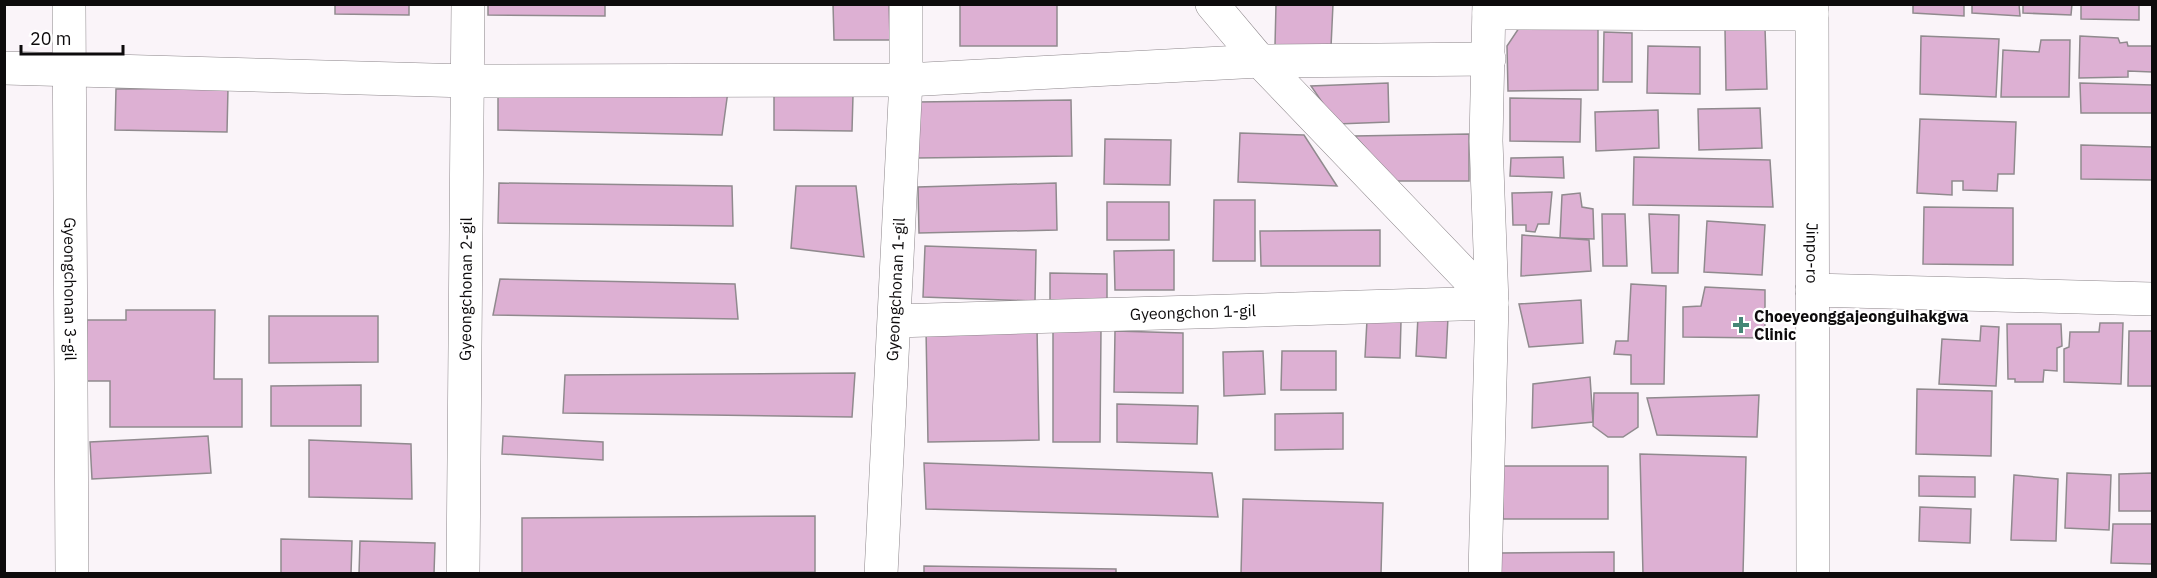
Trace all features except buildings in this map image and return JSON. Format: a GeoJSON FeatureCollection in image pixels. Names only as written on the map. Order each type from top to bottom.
{"type":"FeatureCollection","features":[{"type":"Feature","properties":{"kind":"street","name":"Gyeongchonan 3-gil"},"geometry":{"type":"LineString","coordinates":[[69,4],[72,573]]}},
{"type":"Feature","properties":{"kind":"street","name":"Gyeongchonan 2-gil"},"geometry":{"type":"LineString","coordinates":[[463,573],[468,4]]}},
{"type":"Feature","properties":{"kind":"street","name":"Gyeongchonan 1-gil"},"geometry":{"type":"LineString","coordinates":[[881,573],[906,80],[906,4]]}},
{"type":"Feature","properties":{"kind":"street"},"geometry":{"type":"LineString","coordinates":[[1212,4],[1260,61],[1492,303]]}},
{"type":"Feature","properties":{"kind":"street"},"geometry":{"type":"LineString","coordinates":[[1485,573],[1492,303],[1486,141],[1489,9],[1812,9]]}},
{"type":"Feature","properties":{"kind":"street","name":"Jinpo-ro"},"geometry":{"type":"LineString","coordinates":[[1812,9],[1813,573]]}},
{"type":"Feature","properties":{"kind":"street"},"geometry":{"type":"LineString","coordinates":[[4,68],[468,81],[906,80],[1260,61],[1489,59]]}},
{"type":"Feature","properties":{"kind":"street"},"geometry":{"type":"LineString","coordinates":[[1812,290],[2152,299]]}},
{"type":"Feature","properties":{"kind":"street","name":"Gyeongchon 1-gil"},"geometry":{"type":"LineString","coordinates":[[895,321],[1492,303]]}},
{"type":"Feature","properties":{"kind":"place","name":"Choeyeonggajeonguihakgwa Clinic"},"geometry":{"type":"Point","coordinates":[1741,325]}}]}
